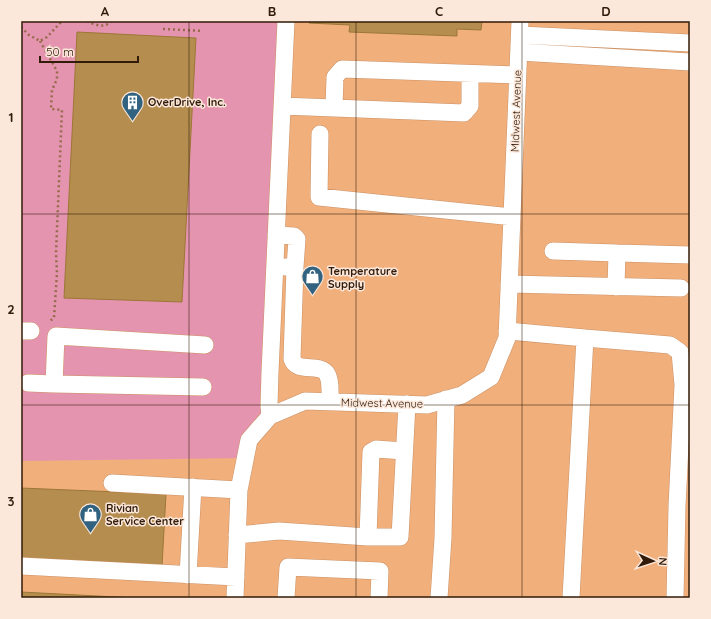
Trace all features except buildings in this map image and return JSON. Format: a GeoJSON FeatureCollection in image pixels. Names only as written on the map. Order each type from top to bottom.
{"type":"FeatureCollection","features":[{"type":"Feature","properties":{"kind":"street"},"geometry":{"type":"LineString","coordinates":[[270,416],[269,393],[274,266],[286,21]]}},
{"type":"Feature","properties":{"kind":"street"},"geometry":{"type":"LineString","coordinates":[[520,28],[690,43]]}},
{"type":"Feature","properties":{"kind":"street","name":"Midwest Avenue"},"geometry":{"type":"LineString","coordinates":[[235,598],[239,490],[250,440],[270,416],[305,401],[428,405],[462,395],[491,377],[507,338],[520,28]]}},
{"type":"Feature","properties":{"kind":"street"},"geometry":{"type":"LineString","coordinates":[[519,52],[690,62]]}},
{"type":"Feature","properties":{"kind":"street"},"geometry":{"type":"LineString","coordinates":[[334,108],[335,77],[342,69],[518,75]]}},
{"type":"Feature","properties":{"kind":"street"},"geometry":{"type":"LineString","coordinates":[[282,106],[464,113],[470,106],[470,74]]}},
{"type":"Feature","properties":{"kind":"street"},"geometry":{"type":"LineString","coordinates":[[320,134],[319,197],[512,217]]}},
{"type":"Feature","properties":{"kind":"street"},"geometry":{"type":"LineString","coordinates":[[276,235],[294,236],[297,239],[292,359],[298,366],[322,369],[327,373],[329,380],[330,402]]}},
{"type":"Feature","properties":{"kind":"street"},"geometry":{"type":"LineString","coordinates":[[553,251],[690,255]]}},
{"type":"Feature","properties":{"kind":"street"},"geometry":{"type":"LineString","coordinates":[[616,287],[617,253]]}},
{"type":"Feature","properties":{"kind":"street"},"geometry":{"type":"LineString","coordinates":[[274,266],[295,267]]}},
{"type":"Feature","properties":{"kind":"street"},"geometry":{"type":"LineString","coordinates":[[509,284],[681,288]]}},
{"type":"Feature","properties":{"kind":"street"},"geometry":{"type":"LineString","coordinates":[[507,331],[670,345],[680,352],[683,385],[677,506],[675,598]]}},
{"type":"Feature","properties":{"kind":"street"},"geometry":{"type":"LineString","coordinates":[[54,384],[56,336],[205,345]]}},
{"type":"Feature","properties":{"kind":"street"},"geometry":{"type":"LineString","coordinates":[[571,598],[585,338]]}},
{"type":"Feature","properties":{"kind":"street"},"geometry":{"type":"LineString","coordinates":[[28,383],[203,387]]}},
{"type":"Feature","properties":{"kind":"street"},"geometry":{"type":"LineString","coordinates":[[439,598],[443,538],[446,400]]}},
{"type":"Feature","properties":{"kind":"street"},"geometry":{"type":"LineString","coordinates":[[237,535],[279,531],[368,537],[400,537],[407,404]]}},
{"type":"Feature","properties":{"kind":"street"},"geometry":{"type":"LineString","coordinates":[[368,537],[371,452],[376,448],[404,451]]}},
{"type":"Feature","properties":{"kind":"street"},"geometry":{"type":"LineString","coordinates":[[112,483],[239,490]]}},
{"type":"Feature","properties":{"kind":"street"},"geometry":{"type":"LineString","coordinates":[[188,575],[193,488]]}},
{"type":"Feature","properties":{"kind":"street"},"geometry":{"type":"LineString","coordinates":[[21,566],[236,577]]}},
{"type":"Feature","properties":{"kind":"street"},"geometry":{"type":"LineString","coordinates":[[286,598],[288,567],[380,571],[379,598]]}},
{"type":"Feature","properties":{"kind":"path"},"geometry":{"type":"LineString","coordinates":[[40,41],[47,37],[62,21]]}},
{"type":"Feature","properties":{"kind":"path"},"geometry":{"type":"LineString","coordinates":[[87,21],[103,26],[112,21]]}},
{"type":"Feature","properties":{"kind":"path"},"geometry":{"type":"LineString","coordinates":[[21,27],[29,35],[40,41],[57,71],[57,79],[52,90],[51,109],[62,110],[56,253],[57,273],[54,318],[47,324],[26,331]]}},
{"type":"Feature","properties":{"kind":"path"},"geometry":{"type":"LineString","coordinates":[[163,29],[203,31]]}},
{"type":"Feature","properties":{"kind":"shaded area"},"geometry":{"type":"Polygon","coordinates":[[[21,21],[690,21],[690,598],[21,598],[21,21]]]}},
{"type":"Feature","properties":{"kind":"shaded area"},"geometry":{"type":"Polygon","coordinates":[[[21,21],[285,21],[270,411],[245,458],[21,461],[21,21]]]}},
{"type":"Feature","properties":{"kind":"place","name":"OverDrive, Inc."},"geometry":{"type":"Point","coordinates":[132,122]}},
{"type":"Feature","properties":{"kind":"place","name":"Temperature Supply"},"geometry":{"type":"Point","coordinates":[312,296]}},
{"type":"Feature","properties":{"kind":"place","name":"Rivian Service Center"},"geometry":{"type":"Point","coordinates":[91,534]}}]}
